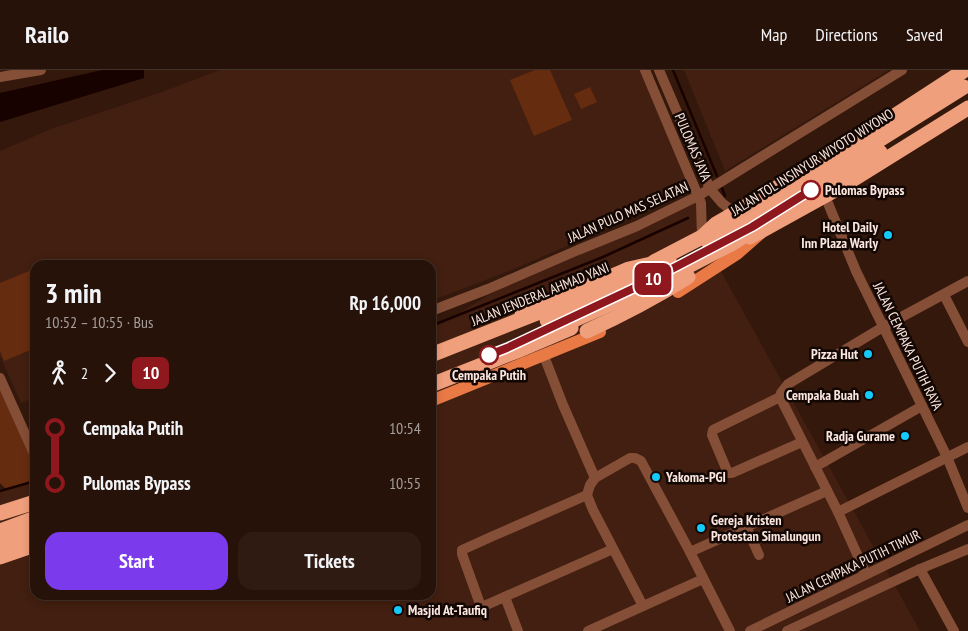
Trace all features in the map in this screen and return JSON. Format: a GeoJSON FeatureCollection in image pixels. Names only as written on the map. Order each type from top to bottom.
{"type":"FeatureCollection","features":[{"type":"Feature","properties":{"kind":"highway","name":"JALAN JENDERAL AHMAD YANI"},"geometry":{"type":"LineString","coordinates":[[436,353],[633,273],[702,237],[716,224],[882,124],[965,70]]}},
{"type":"Feature","properties":{"kind":"highway","name":"JALAN TOL INSINYUR WIYOTO WIYONO"},"geometry":{"type":"LineString","coordinates":[[669,260],[709,243],[750,221],[968,84]]}},
{"type":"Feature","properties":{"kind":"highway","name":"JALAN TOL INSINYUR WIYOTO WIYONO"},"geometry":{"type":"LineString","coordinates":[[731,244],[847,173],[968,95]]}},
{"type":"Feature","properties":{"kind":"highway"},"geometry":{"type":"LineString","coordinates":[[928,132],[937,120],[968,100]]}},
{"type":"Feature","properties":{"kind":"highway"},"geometry":{"type":"LineString","coordinates":[[436,381],[517,351],[645,294],[825,196],[968,108]]}},
{"type":"Feature","properties":{"kind":"highway"},"geometry":{"type":"LineString","coordinates":[[882,124],[898,151]]}},
{"type":"Feature","properties":{"kind":"highway"},"geometry":{"type":"LineString","coordinates":[[436,389],[532,356],[616,318],[715,260],[731,244]]}},
{"type":"Feature","properties":{"kind":"highway"},"geometry":{"type":"LineString","coordinates":[[436,381],[623,300],[731,244]]}},
{"type":"Feature","properties":{"kind":"highway"},"geometry":{"type":"LineString","coordinates":[[436,347],[522,315],[629,269],[669,260]]}},
{"type":"Feature","properties":{"kind":"highway"},"geometry":{"type":"LineString","coordinates":[[436,364],[547,320],[634,280],[669,260]]}},
{"type":"Feature","properties":{"kind":"highway"},"geometry":{"type":"LineString","coordinates":[[633,273],[645,294]]}},
{"type":"Feature","properties":{"kind":"highway"},"geometry":{"type":"LineString","coordinates":[[591,291],[601,314]]}},
{"type":"Feature","properties":{"kind":"highway"},"geometry":{"type":"LineString","coordinates":[[0,513],[30,504]]}},
{"type":"Feature","properties":{"kind":"highway"},"geometry":{"type":"LineString","coordinates":[[0,531],[30,520]]}},
{"type":"Feature","properties":{"kind":"highway"},"geometry":{"type":"LineString","coordinates":[[0,544],[30,533]]}},
{"type":"Feature","properties":{"kind":"highway"},"geometry":{"type":"LineString","coordinates":[[0,557],[30,546]]}},
{"type":"Feature","properties":{"kind":"main road"},"geometry":{"type":"LineString","coordinates":[[436,399],[544,356],[646,310],[737,254],[764,229]]}},
{"type":"Feature","properties":{"kind":"street"},"geometry":{"type":"LineString","coordinates":[[0,77],[41,70]]}},
{"type":"Feature","properties":{"kind":"street","name":"PULOMAS JAYA"},"geometry":{"type":"LineString","coordinates":[[646,70],[700,200],[702,237]]}},
{"type":"Feature","properties":{"kind":"street","name":"PULOMAS JAYA"},"geometry":{"type":"LineString","coordinates":[[659,70],[712,191],[722,203],[735,213]]}},
{"type":"Feature","properties":{"kind":"street","name":"JALAN PULO MAS SELATAN"},"geometry":{"type":"LineString","coordinates":[[436,309],[700,200],[902,70]]}},
{"type":"Feature","properties":{"kind":"street","name":"JALAN CEMPAKA PUTIH RAYA"},"geometry":{"type":"LineString","coordinates":[[825,196],[856,271],[947,457],[968,508]]}},
{"type":"Feature","properties":{"kind":"street"},"geometry":{"type":"LineString","coordinates":[[802,442],[730,473],[712,435],[713,430],[780,397],[788,384],[883,326],[968,281]]}},
{"type":"Feature","properties":{"kind":"street"},"geometry":{"type":"LineString","coordinates":[[944,295],[968,342]]}},
{"type":"Feature","properties":{"kind":"street"},"geometry":{"type":"LineString","coordinates":[[544,356],[595,478]]}},
{"type":"Feature","properties":{"kind":"street"},"geometry":{"type":"LineString","coordinates":[[0,378],[30,445]]}},
{"type":"Feature","properties":{"kind":"street"},"geometry":{"type":"LineString","coordinates":[[780,397],[838,512],[866,574]]}},
{"type":"Feature","properties":{"kind":"street"},"geometry":{"type":"LineString","coordinates":[[815,467],[922,406]]}},
{"type":"Feature","properties":{"kind":"street"},"geometry":{"type":"LineString","coordinates":[[838,512],[968,447]]}},
{"type":"Feature","properties":{"kind":"street"},"geometry":{"type":"LineString","coordinates":[[643,606],[587,495],[590,485],[595,478],[630,458],[641,461],[730,631]]}},
{"type":"Feature","properties":{"kind":"street"},"geometry":{"type":"LineString","coordinates":[[690,552],[827,491]]}},
{"type":"Feature","properties":{"kind":"street"},"geometry":{"type":"LineString","coordinates":[[587,495],[462,550],[480,604],[484,606],[613,548]]}},
{"type":"Feature","properties":{"kind":"street","name":"JALAN CEMPAKA PUTIH TIMUR"},"geometry":{"type":"LineString","coordinates":[[750,631],[968,525]]}},
{"type":"Feature","properties":{"kind":"street"},"geometry":{"type":"LineString","coordinates":[[746,526],[759,555]]}},
{"type":"Feature","properties":{"kind":"street"},"geometry":{"type":"LineString","coordinates":[[787,631],[808,626],[920,569],[968,549]]}},
{"type":"Feature","properties":{"kind":"street"},"geometry":{"type":"LineString","coordinates":[[920,569],[949,630]]}},
{"type":"Feature","properties":{"kind":"street"},"geometry":{"type":"LineString","coordinates":[[588,631],[703,579]]}},
{"type":"Feature","properties":{"kind":"street"},"geometry":{"type":"LineString","coordinates":[[505,597],[518,631]]}},
{"type":"Feature","properties":{"kind":"shaded area"},"geometry":{"type":"Polygon","coordinates":[[[102,70],[144,70],[144,78],[0,122],[0,93],[102,70]]]}},
{"type":"Feature","properties":{"kind":"shaded area"},"geometry":{"type":"Polygon","coordinates":[[[220,70],[640,70],[693,192],[509,271],[436,299],[436,260],[30,260],[30,399],[21,403],[0,356],[0,151],[51,129],[159,93],[220,70]]]}},
{"type":"Feature","properties":{"kind":"shaded area"},"geometry":{"type":"Polygon","coordinates":[[[535,70],[550,70],[572,120],[534,136],[510,80],[535,70]]]}},
{"type":"Feature","properties":{"kind":"shaded area"},"geometry":{"type":"Polygon","coordinates":[[[684,70],[889,70],[725,171],[684,70]]]}},
{"type":"Feature","properties":{"kind":"shaded area"},"geometry":{"type":"Polygon","coordinates":[[[590,87],[597,102],[581,109],[574,94],[590,87]]]}},
{"type":"Feature","properties":{"kind":"shaded area"},"geometry":{"type":"Polygon","coordinates":[[[698,196],[702,237],[920,631],[0,631],[0,491],[30,482],[30,600],[436,600],[436,324],[451,318],[520,276],[698,196]]]}},
{"type":"Feature","properties":{"kind":"shaded area"},"geometry":{"type":"Polygon","coordinates":[[[29,271],[30,273],[30,350],[4,361],[0,351],[0,283],[29,271]]]}},
{"type":"Feature","properties":{"kind":"shaded area"},"geometry":{"type":"Polygon","coordinates":[[[0,378],[30,446],[30,482],[6,489],[0,483],[0,378]]]}},
{"type":"Feature","properties":{"kind":"waterway"},"geometry":{"type":"LineString","coordinates":[[673,70],[717,176]]}},
{"type":"Feature","properties":{"kind":"waterway"},"geometry":{"type":"LineString","coordinates":[[721,186],[725,196]]}},
{"type":"Feature","properties":{"kind":"waterway"},"geometry":{"type":"LineString","coordinates":[[436,324],[603,257],[688,218]]}},
{"type":"Feature","properties":{"kind":"waterway"},"geometry":{"type":"LineString","coordinates":[[0,491],[30,482]]}},
{"type":"Feature","properties":{"kind":"bus line","name":"10"},"geometry":{"type":"LineString","coordinates":[[489,355],[645,283],[752,227],[811,190]]}},
{"type":"Feature","properties":{"kind":"place","name":"Pulomas Bypass"},"geometry":{"type":"Point","coordinates":[811,190]}},
{"type":"Feature","properties":{"kind":"place","name":"Hotel Daily Inn Plaza Warly"},"geometry":{"type":"Point","coordinates":[888,235]}},
{"type":"Feature","properties":{"kind":"place","name":"Pizza Hut"},"geometry":{"type":"Point","coordinates":[868,354]}},
{"type":"Feature","properties":{"kind":"place","name":"Cempaka Putih"},"geometry":{"type":"Point","coordinates":[489,355]}},
{"type":"Feature","properties":{"kind":"place","name":"Cempaka Buah"},"geometry":{"type":"Point","coordinates":[869,395]}},
{"type":"Feature","properties":{"kind":"place","name":"Radja Gurame"},"geometry":{"type":"Point","coordinates":[905,436]}},
{"type":"Feature","properties":{"kind":"place","name":"Yakoma-PGI"},"geometry":{"type":"Point","coordinates":[656,477]}},
{"type":"Feature","properties":{"kind":"place","name":"Gereja Kristen Protestan Simalungun"},"geometry":{"type":"Point","coordinates":[701,528]}},
{"type":"Feature","properties":{"kind":"place","name":"Masjid At-Taufiq"},"geometry":{"type":"Point","coordinates":[398,610]}}]}
